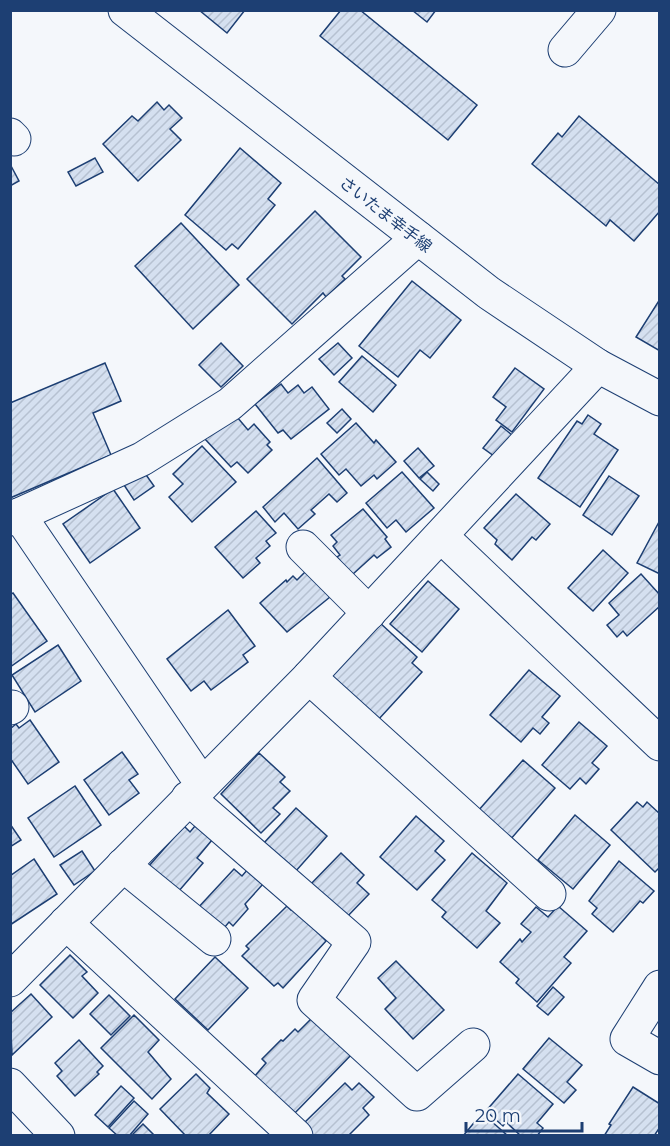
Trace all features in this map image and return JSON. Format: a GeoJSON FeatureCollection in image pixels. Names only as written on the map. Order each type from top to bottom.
{"type":"FeatureCollection","features":[{"type":"Feature","properties":{"kind":"street","name":"さいたま幸手線"},"geometry":{"type":"LineString","coordinates":[[125,10],[489,293],[598,366],[660,399]]}},
{"type":"Feature","properties":{"kind":"street"},"geometry":{"type":"LineString","coordinates":[[565,50],[599,10]]}},
{"type":"Feature","properties":{"kind":"street"},"geometry":{"type":"LineString","coordinates":[[418,238],[230,404],[142,459],[15,517],[195,791],[354,942],[314,1000],[417,1094],[473,1045]]}},
{"type":"Feature","properties":{"kind":"street"},"geometry":{"type":"LineString","coordinates":[[11,977],[309,677],[598,366]]}},
{"type":"Feature","properties":{"kind":"street"},"geometry":{"type":"LineString","coordinates":[[441,536],[660,744]]}},
{"type":"Feature","properties":{"kind":"street"},"geometry":{"type":"LineString","coordinates":[[303,547],[369,613]]}},
{"type":"Feature","properties":{"kind":"street"},"geometry":{"type":"LineString","coordinates":[[309,677],[549,894]]}},
{"type":"Feature","properties":{"kind":"street"},"geometry":{"type":"LineString","coordinates":[[123,865],[214,939]]}},
{"type":"Feature","properties":{"kind":"street"},"geometry":{"type":"LineString","coordinates":[[66,923],[296,1136]]}},
{"type":"Feature","properties":{"kind":"street"},"geometry":{"type":"LineString","coordinates":[[660,987],[627,1038],[660,1058]]}},
{"type":"Feature","properties":{"kind":"street"},"geometry":{"type":"LineString","coordinates":[[10,1085],[58,1136]]}},
{"type":"Feature","properties":{"kind":"building"},"geometry":{"type":"Polygon","coordinates":[[[199,10],[245,10],[227,33],[199,10]]]}},
{"type":"Feature","properties":{"kind":"building"},"geometry":{"type":"Polygon","coordinates":[[[341,10],[360,10],[477,105],[448,140],[320,36],[341,10]]]}},
{"type":"Feature","properties":{"kind":"building"},"geometry":{"type":"Polygon","coordinates":[[[412,10],[436,10],[427,22],[412,10]]]}},
{"type":"Feature","properties":{"kind":"building"},"geometry":{"type":"Polygon","coordinates":[[[157,102],[164,110],[169,105],[182,118],[170,129],[181,140],[138,181],[103,144],[132,116],[138,121],[157,102]]]}},
{"type":"Feature","properties":{"kind":"building"},"geometry":{"type":"Polygon","coordinates":[[[579,116],[660,185],[660,211],[634,241],[610,220],[606,226],[532,164],[558,133],[562,137],[579,116]]]}},
{"type":"Feature","properties":{"kind":"building"},"geometry":{"type":"Polygon","coordinates":[[[240,148],[281,183],[268,199],[275,205],[238,249],[232,244],[226,250],[185,215],[240,148]]]}},
{"type":"Feature","properties":{"kind":"building"},"geometry":{"type":"Polygon","coordinates":[[[95,158],[103,172],[76,186],[68,172],[95,158]]]}},
{"type":"Feature","properties":{"kind":"building"},"geometry":{"type":"Polygon","coordinates":[[[10,164],[19,181],[10,186],[10,164]]]}},
{"type":"Feature","properties":{"kind":"building"},"geometry":{"type":"Polygon","coordinates":[[[315,211],[361,257],[342,276],[345,279],[326,297],[323,293],[292,324],[247,279],[315,211]]]}},
{"type":"Feature","properties":{"kind":"building"},"geometry":{"type":"Polygon","coordinates":[[[181,223],[239,285],[193,329],[135,266],[181,223]]]}},
{"type":"Feature","properties":{"kind":"building"},"geometry":{"type":"Polygon","coordinates":[[[412,281],[461,320],[430,358],[420,350],[398,377],[359,346],[412,281]]]}},
{"type":"Feature","properties":{"kind":"building"},"geometry":{"type":"Polygon","coordinates":[[[660,299],[660,351],[636,337],[660,299]]]}},
{"type":"Feature","properties":{"kind":"building"},"geometry":{"type":"Polygon","coordinates":[[[221,343],[243,366],[221,387],[199,365],[221,343]]]}},
{"type":"Feature","properties":{"kind":"building"},"geometry":{"type":"Polygon","coordinates":[[[338,343],[352,358],[334,375],[319,359],[338,343]]]}},
{"type":"Feature","properties":{"kind":"building"},"geometry":{"type":"Polygon","coordinates":[[[362,356],[396,385],[373,412],[339,382],[362,356]]]}},
{"type":"Feature","properties":{"kind":"building"},"geometry":{"type":"Polygon","coordinates":[[[105,363],[121,401],[93,413],[111,455],[10,498],[10,403],[105,363]]]}},
{"type":"Feature","properties":{"kind":"building"},"geometry":{"type":"Polygon","coordinates":[[[515,368],[544,389],[512,432],[496,420],[506,407],[493,397],[515,368]]]}},
{"type":"Feature","properties":{"kind":"building"},"geometry":{"type":"Polygon","coordinates":[[[281,384],[288,393],[298,385],[304,393],[312,387],[329,409],[291,439],[283,430],[278,433],[255,404],[281,384]]]}},
{"type":"Feature","properties":{"kind":"building"},"geometry":{"type":"Polygon","coordinates":[[[342,409],[351,419],[337,433],[327,423],[342,409]]]}},
{"type":"Feature","properties":{"kind":"building"},"geometry":{"type":"Polygon","coordinates":[[[588,415],[601,424],[594,434],[618,450],[580,507],[538,478],[577,421],[582,424],[588,415]]]}},
{"type":"Feature","properties":{"kind":"building"},"geometry":{"type":"Polygon","coordinates":[[[237,417],[248,430],[254,424],[270,442],[267,445],[272,450],[248,473],[237,462],[231,467],[205,439],[225,421],[237,417]]]}},
{"type":"Feature","properties":{"kind":"building"},"geometry":{"type":"Polygon","coordinates":[[[356,423],[396,462],[377,479],[374,475],[361,486],[346,469],[339,475],[321,454],[356,423]]]}},
{"type":"Feature","properties":{"kind":"building"},"geometry":{"type":"Polygon","coordinates":[[[501,426],[512,435],[494,456],[483,448],[501,426]]]}},
{"type":"Feature","properties":{"kind":"building"},"geometry":{"type":"Polygon","coordinates":[[[202,446],[236,482],[192,522],[169,497],[183,484],[173,474],[202,446]]]}},
{"type":"Feature","properties":{"kind":"building"},"geometry":{"type":"Polygon","coordinates":[[[418,448],[434,466],[419,478],[404,461],[418,448]]]}},
{"type":"Feature","properties":{"kind":"building"},"geometry":{"type":"Polygon","coordinates":[[[317,458],[347,493],[337,502],[329,494],[311,510],[315,514],[298,529],[284,513],[275,522],[263,507],[317,458]]]}},
{"type":"Feature","properties":{"kind":"building"},"geometry":{"type":"Polygon","coordinates":[[[144,472],[154,486],[134,500],[124,485],[144,472]]]}},
{"type":"Feature","properties":{"kind":"building"},"geometry":{"type":"Polygon","coordinates":[[[402,472],[434,508],[406,532],[396,520],[387,528],[366,503],[402,472]]]}},
{"type":"Feature","properties":{"kind":"building"},"geometry":{"type":"Polygon","coordinates":[[[427,472],[439,484],[433,491],[420,479],[427,472]]]}},
{"type":"Feature","properties":{"kind":"building"},"geometry":{"type":"Polygon","coordinates":[[[609,476],[639,496],[612,535],[583,515],[609,476]]]}},
{"type":"Feature","properties":{"kind":"building"},"geometry":{"type":"Polygon","coordinates":[[[113,489],[140,528],[90,563],[63,524],[113,489]]]}},
{"type":"Feature","properties":{"kind":"building"},"geometry":{"type":"Polygon","coordinates":[[[516,494],[550,524],[536,540],[532,537],[512,560],[495,544],[497,540],[484,528],[516,494]]]}},
{"type":"Feature","properties":{"kind":"building"},"geometry":{"type":"Polygon","coordinates":[[[363,509],[387,537],[385,539],[391,547],[377,558],[374,555],[352,575],[337,557],[340,555],[333,546],[337,542],[331,535],[363,509]]]}},
{"type":"Feature","properties":{"kind":"building"},"geometry":{"type":"Polygon","coordinates":[[[256,511],[276,533],[266,541],[270,546],[256,558],[260,563],[243,578],[215,547],[256,511]]]}},
{"type":"Feature","properties":{"kind":"building"},"geometry":{"type":"Polygon","coordinates":[[[660,520],[660,574],[637,563],[660,520]]]}},
{"type":"Feature","properties":{"kind":"building"},"geometry":{"type":"Polygon","coordinates":[[[603,550],[628,573],[593,611],[568,588],[603,550]]]}},
{"type":"Feature","properties":{"kind":"building"},"geometry":{"type":"Polygon","coordinates":[[[306,571],[330,597],[287,632],[260,603],[286,580],[287,582],[293,576],[297,580],[306,571]]]}},
{"type":"Feature","properties":{"kind":"building"},"geometry":{"type":"Polygon","coordinates":[[[641,574],[660,595],[660,606],[627,636],[623,631],[617,637],[607,625],[619,615],[609,603],[641,574]]]}},
{"type":"Feature","properties":{"kind":"building"},"geometry":{"type":"Polygon","coordinates":[[[428,581],[459,609],[422,652],[390,624],[428,581]]]}},
{"type":"Feature","properties":{"kind":"building"},"geometry":{"type":"Polygon","coordinates":[[[13,593],[47,641],[10,667],[10,595],[13,593]]]}},
{"type":"Feature","properties":{"kind":"building"},"geometry":{"type":"Polygon","coordinates":[[[228,610],[255,646],[243,655],[248,662],[211,690],[204,681],[191,691],[167,659],[228,610]]]}},
{"type":"Feature","properties":{"kind":"building"},"geometry":{"type":"Polygon","coordinates":[[[379,622],[417,657],[412,663],[422,672],[378,720],[330,676],[379,622]]]}},
{"type":"Feature","properties":{"kind":"building"},"geometry":{"type":"Polygon","coordinates":[[[58,645],[81,681],[35,712],[12,675],[58,645]]]}},
{"type":"Feature","properties":{"kind":"building"},"geometry":{"type":"Polygon","coordinates":[[[529,670],[560,696],[542,717],[549,723],[540,734],[533,728],[521,742],[490,715],[529,670]]]}},
{"type":"Feature","properties":{"kind":"building"},"geometry":{"type":"Polygon","coordinates":[[[30,720],[59,762],[28,784],[10,758],[10,729],[16,724],[19,728],[30,720]]]}},
{"type":"Feature","properties":{"kind":"building"},"geometry":{"type":"Polygon","coordinates":[[[579,722],[607,746],[592,763],[599,769],[586,784],[580,778],[570,789],[542,765],[579,722]]]}},
{"type":"Feature","properties":{"kind":"building"},"geometry":{"type":"Polygon","coordinates":[[[122,752],[138,774],[129,780],[139,793],[109,815],[84,780],[122,752]]]}},
{"type":"Feature","properties":{"kind":"building"},"geometry":{"type":"Polygon","coordinates":[[[259,753],[285,777],[280,782],[290,791],[273,808],[280,814],[261,833],[221,794],[259,753]]]}},
{"type":"Feature","properties":{"kind":"building"},"geometry":{"type":"Polygon","coordinates":[[[523,760],[555,788],[510,840],[478,811],[523,760]]]}},
{"type":"Feature","properties":{"kind":"building"},"geometry":{"type":"Polygon","coordinates":[[[75,786],[101,825],[54,857],[28,818],[75,786]]]}},
{"type":"Feature","properties":{"kind":"building"},"geometry":{"type":"Polygon","coordinates":[[[637,802],[643,807],[647,802],[660,814],[660,867],[655,872],[611,830],[637,802]]]}},
{"type":"Feature","properties":{"kind":"building"},"geometry":{"type":"Polygon","coordinates":[[[296,808],[327,836],[295,872],[263,844],[296,808]]]}},
{"type":"Feature","properties":{"kind":"building"},"geometry":{"type":"Polygon","coordinates":[[[575,815],[610,845],[573,889],[538,860],[575,815]]]}},
{"type":"Feature","properties":{"kind":"building"},"geometry":{"type":"Polygon","coordinates":[[[416,816],[444,841],[435,851],[445,860],[417,890],[380,857],[416,816]]]}},
{"type":"Feature","properties":{"kind":"building"},"geometry":{"type":"Polygon","coordinates":[[[10,824],[21,840],[10,847],[10,824]]]}},
{"type":"Feature","properties":{"kind":"building"},"geometry":{"type":"Polygon","coordinates":[[[184,826],[190,832],[195,826],[212,840],[197,858],[203,863],[178,892],[148,867],[184,826]]]}},
{"type":"Feature","properties":{"kind":"building"},"geometry":{"type":"Polygon","coordinates":[[[82,851],[95,871],[74,885],[60,865],[82,851]]]}},
{"type":"Feature","properties":{"kind":"building"},"geometry":{"type":"Polygon","coordinates":[[[341,853],[364,875],[357,883],[369,894],[344,920],[309,886],[341,853]]]}},
{"type":"Feature","properties":{"kind":"building"},"geometry":{"type":"Polygon","coordinates":[[[472,853],[507,883],[486,911],[500,923],[477,948],[442,917],[446,912],[432,900],[472,853]]]}},
{"type":"Feature","properties":{"kind":"building"},"geometry":{"type":"Polygon","coordinates":[[[34,859],[57,894],[10,925],[10,876],[34,859]]]}},
{"type":"Feature","properties":{"kind":"building"},"geometry":{"type":"Polygon","coordinates":[[[619,861],[654,891],[643,903],[640,901],[613,932],[592,914],[597,908],[589,901],[619,861]]]}},
{"type":"Feature","properties":{"kind":"building"},"geometry":{"type":"Polygon","coordinates":[[[234,869],[242,876],[248,869],[263,884],[245,904],[248,909],[233,926],[229,922],[220,933],[196,910],[234,869]]]}},
{"type":"Feature","properties":{"kind":"building"},"geometry":{"type":"Polygon","coordinates":[[[287,906],[291,910],[293,907],[326,941],[283,988],[278,983],[274,986],[242,956],[249,949],[246,946],[287,906]]]}},
{"type":"Feature","properties":{"kind":"building"},"geometry":{"type":"Polygon","coordinates":[[[558,906],[587,931],[564,957],[571,963],[537,1002],[516,983],[519,979],[500,962],[520,939],[522,942],[531,932],[521,924],[536,907],[548,917],[558,906]]]}},
{"type":"Feature","properties":{"kind":"building"},"geometry":{"type":"Polygon","coordinates":[[[70,955],[87,972],[82,976],[98,993],[73,1018],[40,985],[70,955]]]}},
{"type":"Feature","properties":{"kind":"building"},"geometry":{"type":"Polygon","coordinates":[[[215,957],[248,988],[208,1030],[175,999],[215,957]]]}},
{"type":"Feature","properties":{"kind":"building"},"geometry":{"type":"Polygon","coordinates":[[[396,961],[444,1010],[413,1039],[385,1009],[396,998],[378,978],[396,961]]]}},
{"type":"Feature","properties":{"kind":"building"},"geometry":{"type":"Polygon","coordinates":[[[553,987],[564,997],[548,1015],[537,1006],[553,987]]]}},
{"type":"Feature","properties":{"kind":"building"},"geometry":{"type":"Polygon","coordinates":[[[31,994],[52,1017],[12,1055],[10,1013],[31,994]]]}},
{"type":"Feature","properties":{"kind":"building"},"geometry":{"type":"Polygon","coordinates":[[[109,995],[130,1016],[111,1035],[90,1014],[109,995]]]}},
{"type":"Feature","properties":{"kind":"building"},"geometry":{"type":"Polygon","coordinates":[[[134,1015],[159,1040],[148,1052],[171,1079],[152,1099],[101,1048],[134,1015]]]}},
{"type":"Feature","properties":{"kind":"building"},"geometry":{"type":"Polygon","coordinates":[[[313,1017],[352,1054],[293,1115],[254,1077],[266,1063],[262,1059],[281,1040],[283,1041],[295,1029],[298,1032],[313,1017]]]}},
{"type":"Feature","properties":{"kind":"building"},"geometry":{"type":"Polygon","coordinates":[[[549,1038],[582,1065],[567,1082],[576,1090],[564,1103],[523,1069],[549,1038]]]}},
{"type":"Feature","properties":{"kind":"building"},"geometry":{"type":"Polygon","coordinates":[[[79,1040],[103,1066],[97,1072],[99,1074],[75,1096],[57,1076],[62,1071],[55,1063],[79,1040]]]}},
{"type":"Feature","properties":{"kind":"building"},"geometry":{"type":"Polygon","coordinates":[[[196,1074],[210,1088],[207,1093],[229,1114],[208,1136],[186,1136],[160,1109],[196,1074]]]}},
{"type":"Feature","properties":{"kind":"building"},"geometry":{"type":"Polygon","coordinates":[[[518,1074],[553,1104],[537,1123],[543,1128],[537,1136],[521,1136],[506,1122],[503,1126],[486,1111],[518,1074]]]}},
{"type":"Feature","properties":{"kind":"building"},"geometry":{"type":"Polygon","coordinates":[[[345,1083],[352,1090],[359,1083],[374,1097],[363,1108],[369,1115],[348,1136],[314,1136],[303,1124],[345,1083]]]}},
{"type":"Feature","properties":{"kind":"building"},"geometry":{"type":"Polygon","coordinates":[[[121,1086],[134,1098],[108,1127],[95,1115],[121,1086]]]}},
{"type":"Feature","properties":{"kind":"building"},"geometry":{"type":"Polygon","coordinates":[[[633,1087],[660,1104],[660,1127],[654,1136],[604,1136],[611,1125],[609,1124],[633,1087]]]}},
{"type":"Feature","properties":{"kind":"building"},"geometry":{"type":"Polygon","coordinates":[[[134,1101],[148,1114],[129,1136],[118,1136],[109,1128],[134,1101]]]}},
{"type":"Feature","properties":{"kind":"building"},"geometry":{"type":"Polygon","coordinates":[[[482,1113],[508,1136],[463,1136],[482,1113]]]}},
{"type":"Feature","properties":{"kind":"building"},"geometry":{"type":"Polygon","coordinates":[[[143,1124],[155,1136],[131,1136],[143,1124]]]}}]}
